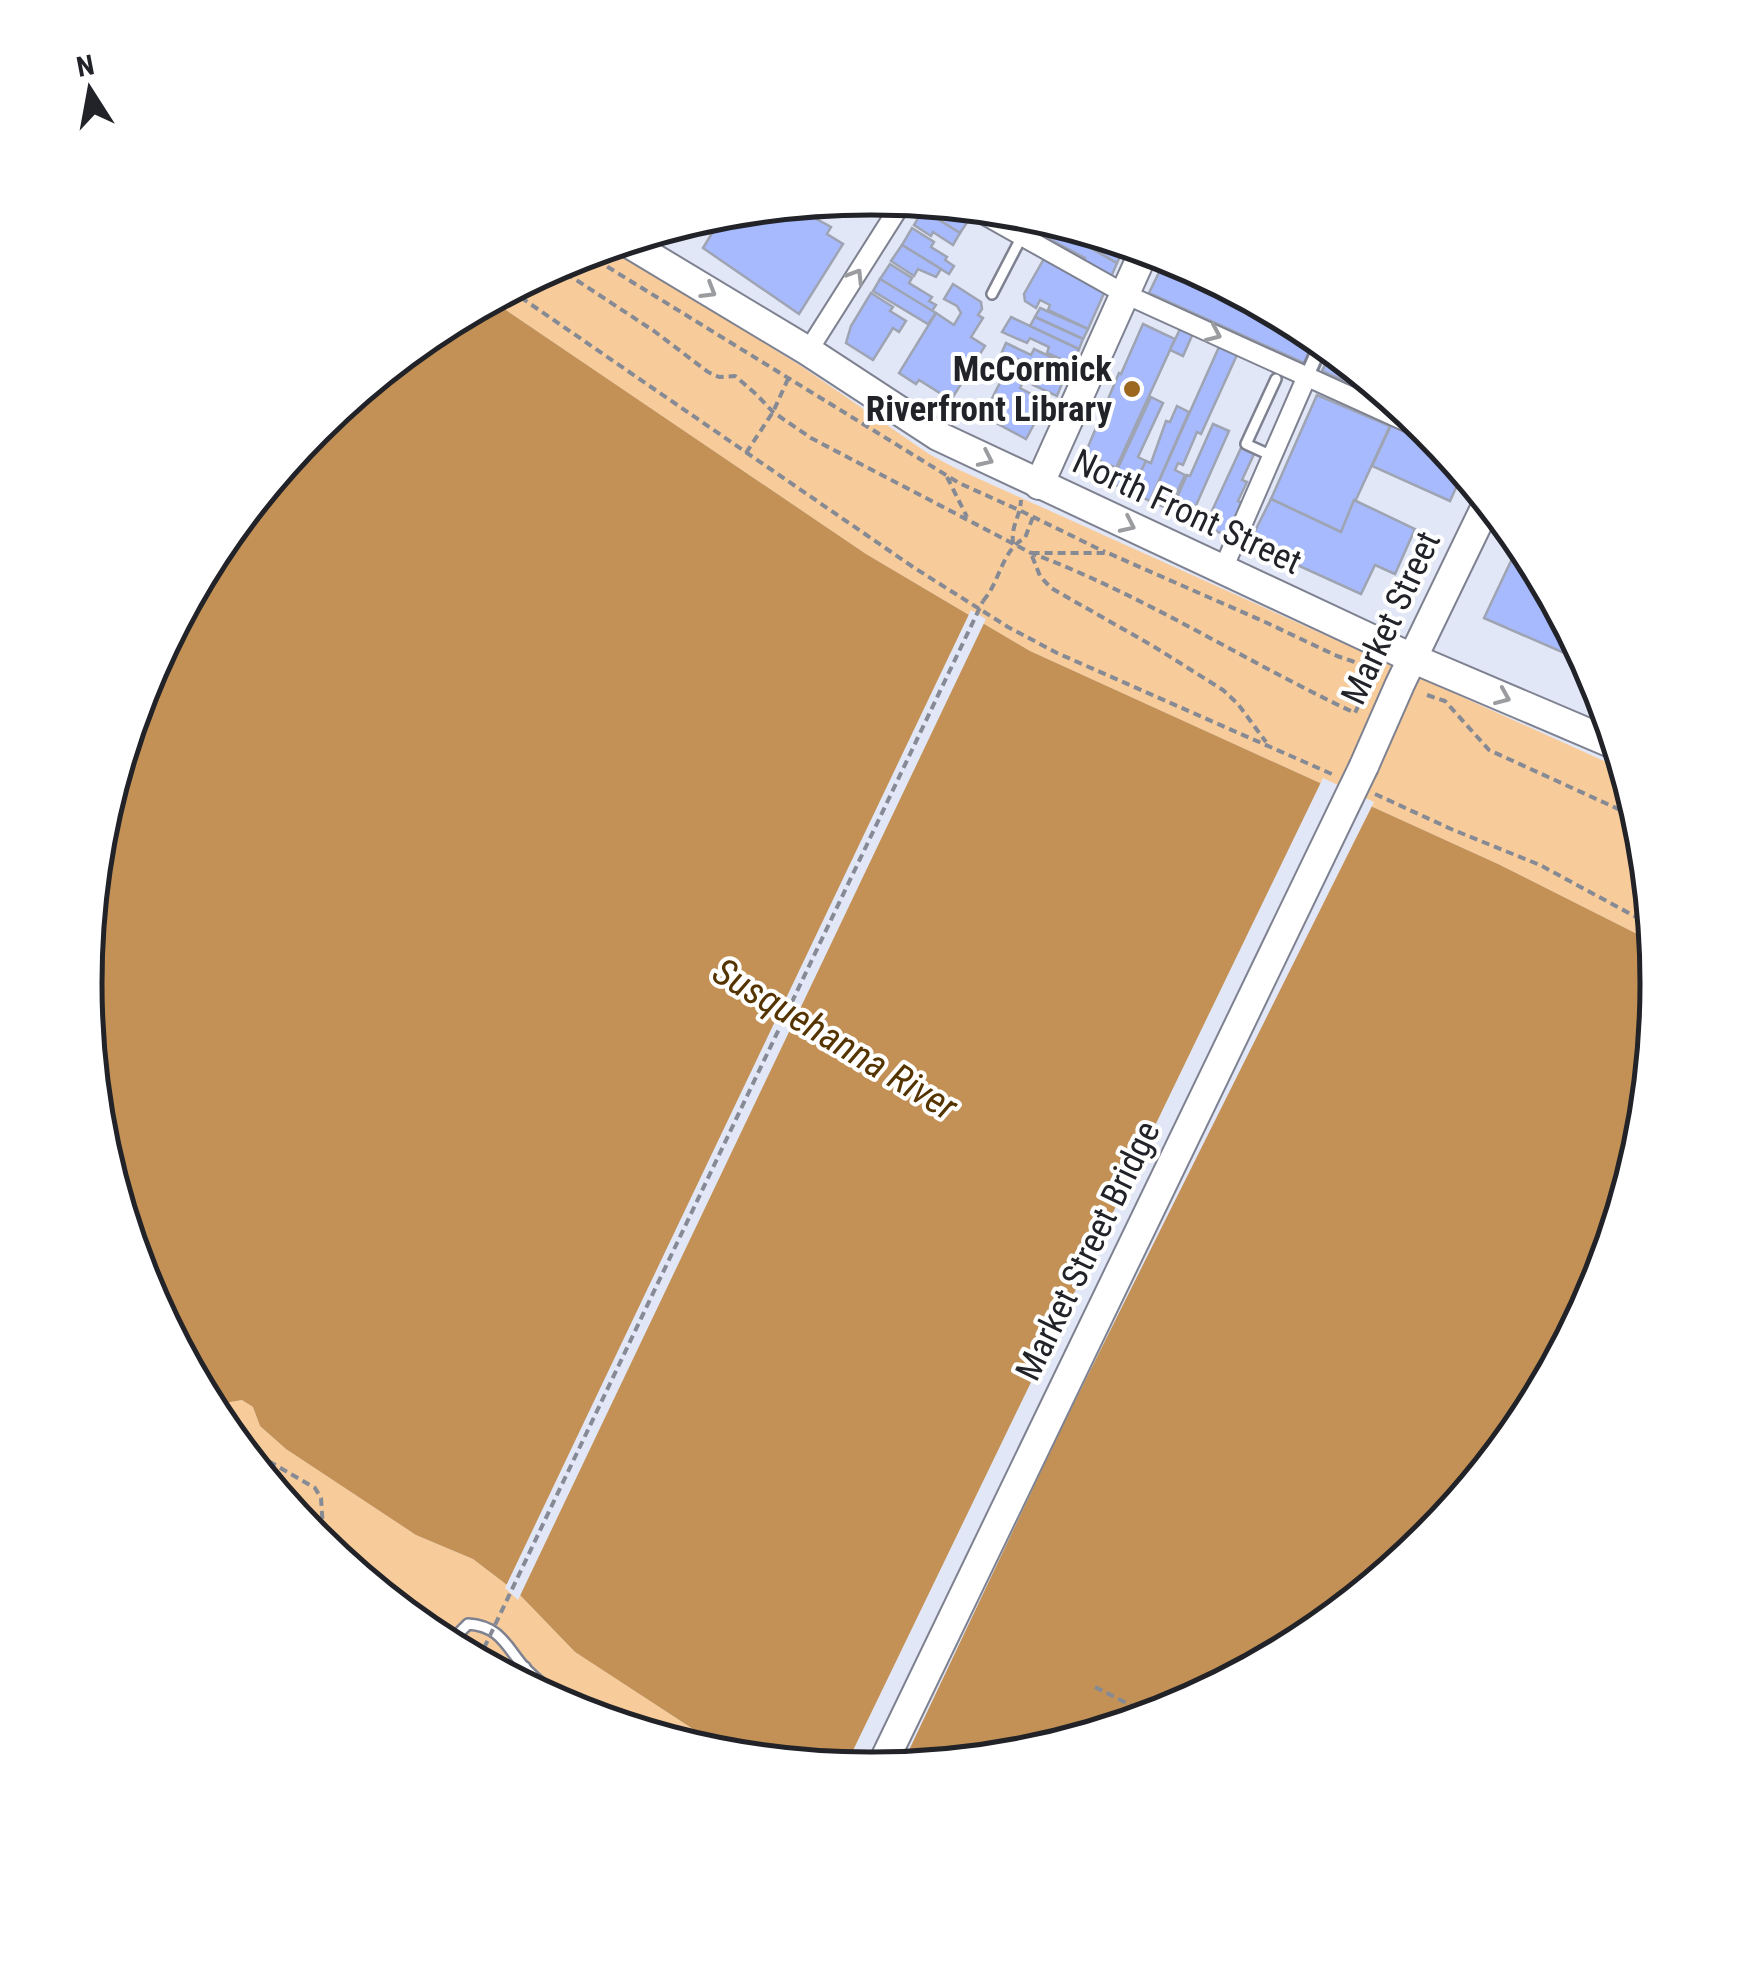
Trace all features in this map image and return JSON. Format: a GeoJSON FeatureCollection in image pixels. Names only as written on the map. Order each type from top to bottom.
{"type":"FeatureCollection","features":[{"type":"Feature","properties":{"kind":"main road","name":"North Front Street"},"geometry":{"type":"LineString","coordinates":[[652,247],[1030,492],[1223,569],[1414,660],[1598,733]]}},
{"type":"Feature","properties":{"kind":"main road"},"geometry":{"type":"LineString","coordinates":[[1030,492],[1139,263]]}},
{"type":"Feature","properties":{"kind":"main road","name":"Market Street"},"geometry":{"type":"LineString","coordinates":[[1355,777],[1481,516]]}},
{"type":"Feature","properties":{"kind":"main road","name":"Market Street Bridge"},"geometry":{"type":"LineString","coordinates":[[888,1751],[1355,777]]}},
{"type":"Feature","properties":{"kind":"street"},"geometry":{"type":"LineString","coordinates":[[808,351],[893,216]]}},
{"type":"Feature","properties":{"kind":"street"},"geometry":{"type":"LineString","coordinates":[[1006,228],[1125,294],[1384,411]]}},
{"type":"Feature","properties":{"kind":"street"},"geometry":{"type":"LineString","coordinates":[[1223,569],[1315,357]]}},
{"type":"Feature","properties":{"kind":"lane"},"geometry":{"type":"LineString","coordinates":[[992,294],[1025,231]]}},
{"type":"Feature","properties":{"kind":"lane"},"geometry":{"type":"LineString","coordinates":[[1272,456],[1246,444],[1276,379]]}},
{"type":"Feature","properties":{"kind":"lane"},"geometry":{"type":"LineString","coordinates":[[460,1632],[468,1624],[480,1625],[502,1637],[531,1673]]}},
{"type":"Feature","properties":{"kind":"path"},"geometry":{"type":"LineString","coordinates":[[570,276],[708,372],[718,377],[734,376],[758,394],[773,412],[811,438],[1013,544],[1126,596],[1355,713],[1373,673],[947,477],[603,264]]}},
{"type":"Feature","properties":{"kind":"path"},"geometry":{"type":"LineString","coordinates":[[523,299],[1008,627],[1057,653],[1269,746],[1355,777],[1451,829],[1540,865],[1636,917]]}},
{"type":"Feature","properties":{"kind":"path"},"geometry":{"type":"LineString","coordinates":[[746,452],[773,412],[788,380]]}},
{"type":"Feature","properties":{"kind":"path"},"geometry":{"type":"LineString","coordinates":[[947,477],[968,518]]}},
{"type":"Feature","properties":{"kind":"path"},"geometry":{"type":"LineString","coordinates":[[485,1648],[983,601],[990,594],[1013,544],[1012,530],[1030,492]]}},
{"type":"Feature","properties":{"kind":"path"},"geometry":{"type":"LineString","coordinates":[[1013,544],[1025,538],[1033,516]]}},
{"type":"Feature","properties":{"kind":"path"},"geometry":{"type":"LineString","coordinates":[[1031,553],[1040,576],[1051,588],[1223,690],[1269,746]]}},
{"type":"Feature","properties":{"kind":"path"},"geometry":{"type":"LineString","coordinates":[[1031,553],[1108,553]]}},
{"type":"Feature","properties":{"kind":"path"},"geometry":{"type":"LineString","coordinates":[[1427,695],[1445,701],[1490,750],[1619,809]]}},
{"type":"Feature","properties":{"kind":"path"},"geometry":{"type":"LineString","coordinates":[[270,1462],[315,1488],[321,1498],[323,1521]]}},
{"type":"Feature","properties":{"kind":"path"},"geometry":{"type":"LineString","coordinates":[[1095,1687],[1132,1706]]}},
{"type":"Feature","properties":{"kind":"shaded area"},"geometry":{"type":"Polygon","coordinates":[[[625,256],[955,468],[1606,762],[1625,834],[1638,934],[1498,864],[1030,651],[866,554],[504,309],[577,273],[625,256]]]}},
{"type":"Feature","properties":{"kind":"shaded area"},"geometry":{"type":"Polygon","coordinates":[[[242,1400],[253,1407],[260,1426],[286,1449],[416,1535],[473,1559],[520,1595],[575,1652],[697,1732],[577,1694],[531,1673],[444,1622],[403,1593],[328,1527],[261,1451],[227,1402],[242,1400]]]}},
{"type":"Feature","properties":{"kind":"water","name":"Susquehanna River"},"geometry":{"type":"Polygon","coordinates":[[[504,309],[866,554],[1030,651],[1498,864],[1638,934],[1640,984],[1633,1084],[1613,1182],[1581,1278],[1537,1368],[1510,1410],[1449,1490],[1378,1561],[1339,1593],[1211,1673],[1118,1711],[1021,1737],[921,1750],[821,1750],[697,1732],[575,1652],[520,1595],[473,1559],[416,1535],[286,1449],[260,1426],[253,1407],[242,1400],[227,1403],[182,1323],[143,1231],[117,1133],[109,1084],[102,984],[109,883],[117,834],[143,736],[161,689],[205,599],[261,516],[293,477],[364,406],[444,345],[504,309]]]}},
{"type":"Feature","properties":{"kind":"pier"},"geometry":{"type":"Polygon","coordinates":[[[971,610],[986,619],[518,1600],[505,1588],[971,610]]]}},
{"type":"Feature","properties":{"kind":"pier"},"geometry":{"type":"Polygon","coordinates":[[[1323,778],[1374,802],[1064,1423],[909,1750],[853,1751],[1323,778]]]}},
{"type":"Feature","properties":{"kind":"building"},"geometry":{"type":"Polygon","coordinates":[[[919,217],[937,219],[960,233],[953,245],[914,225],[919,217]]]}},
{"type":"Feature","properties":{"kind":"building"},"geometry":{"type":"Polygon","coordinates":[[[814,218],[831,227],[827,234],[843,244],[799,314],[703,248],[713,232],[814,218]]]}},
{"type":"Feature","properties":{"kind":"building"},"geometry":{"type":"Polygon","coordinates":[[[937,219],[968,222],[960,233],[937,219]]]}},
{"type":"Feature","properties":{"kind":"building"},"geometry":{"type":"Polygon","coordinates":[[[912,228],[934,242],[931,247],[947,257],[945,260],[954,266],[949,274],[902,245],[912,228]]]}},
{"type":"Feature","properties":{"kind":"building"},"geometry":{"type":"Polygon","coordinates":[[[1042,235],[1089,247],[1117,263],[1111,277],[1084,262],[1085,258],[1042,235]]]}},
{"type":"Feature","properties":{"kind":"building"},"geometry":{"type":"Polygon","coordinates":[[[902,245],[941,269],[936,277],[918,269],[914,276],[891,261],[902,245]]]}},
{"type":"Feature","properties":{"kind":"building"},"geometry":{"type":"Polygon","coordinates":[[[1089,247],[1120,257],[1117,263],[1089,247]]]}},
{"type":"Feature","properties":{"kind":"building"},"geometry":{"type":"Polygon","coordinates":[[[1045,257],[1105,291],[1088,329],[1048,310],[1050,305],[1040,300],[1036,308],[1025,301],[1024,294],[1045,257]]]}},
{"type":"Feature","properties":{"kind":"building"},"geometry":{"type":"Polygon","coordinates":[[[890,264],[912,278],[909,283],[932,297],[929,301],[936,305],[932,311],[880,279],[890,264]]]}},
{"type":"Feature","properties":{"kind":"building"},"geometry":{"type":"Polygon","coordinates":[[[1160,271],[1165,273],[1255,318],[1311,354],[1306,364],[1149,293],[1160,271]]]}},
{"type":"Feature","properties":{"kind":"building"},"geometry":{"type":"Polygon","coordinates":[[[880,279],[936,313],[928,324],[873,291],[880,279]]]}},
{"type":"Feature","properties":{"kind":"building"},"geometry":{"type":"Polygon","coordinates":[[[953,284],[981,302],[978,315],[983,318],[971,337],[985,346],[951,400],[919,380],[916,384],[899,373],[936,313],[954,325],[961,313],[944,299],[953,284]]]}},
{"type":"Feature","properties":{"kind":"building"},"geometry":{"type":"Polygon","coordinates":[[[871,293],[906,321],[899,332],[893,328],[873,360],[846,343],[851,326],[871,293]]]}},
{"type":"Feature","properties":{"kind":"building"},"geometry":{"type":"Polygon","coordinates":[[[1040,308],[1088,329],[1083,339],[1035,317],[1040,308]]]}},
{"type":"Feature","properties":{"kind":"building"},"geometry":{"type":"Polygon","coordinates":[[[1011,317],[1079,349],[1072,364],[1047,353],[1049,347],[1030,338],[1027,343],[1002,332],[1011,317]]]}},
{"type":"Feature","properties":{"kind":"building"},"geometry":{"type":"Polygon","coordinates":[[[1035,317],[1083,339],[1079,349],[1030,326],[1035,317]]]}},
{"type":"Feature","properties":{"kind":"building","name":"McCormick Riverfront Library"},"geometry":{"type":"Polygon","coordinates":[[[1143,324],[1175,339],[1116,468],[1085,454],[1143,324]]]}},
{"type":"Feature","properties":{"kind":"building"},"geometry":{"type":"Polygon","coordinates":[[[1182,325],[1194,331],[1183,356],[1170,350],[1182,325]]]}},
{"type":"Feature","properties":{"kind":"building"},"geometry":{"type":"Polygon","coordinates":[[[1006,343],[1031,355],[1034,349],[1070,366],[1063,381],[1002,352],[1006,343]]]}},
{"type":"Feature","properties":{"kind":"building"},"geometry":{"type":"Polygon","coordinates":[[[1219,347],[1237,355],[1201,434],[1197,432],[1183,465],[1178,463],[1175,470],[1185,475],[1169,509],[1150,501],[1219,347]]]}},
{"type":"Feature","properties":{"kind":"building"},"geometry":{"type":"Polygon","coordinates":[[[1016,359],[1063,381],[1057,396],[1011,370],[1016,359]]]}},
{"type":"Feature","properties":{"kind":"building"},"geometry":{"type":"Polygon","coordinates":[[[1325,364],[1351,384],[1322,371],[1325,364]]]}},
{"type":"Feature","properties":{"kind":"building"},"geometry":{"type":"Polygon","coordinates":[[[1005,373],[1023,382],[1020,388],[1046,402],[1026,439],[983,416],[1005,373]]]}},
{"type":"Feature","properties":{"kind":"building"},"geometry":{"type":"Polygon","coordinates":[[[1317,395],[1390,426],[1341,532],[1271,499],[1317,395]]]}},
{"type":"Feature","properties":{"kind":"building"},"geometry":{"type":"Polygon","coordinates":[[[1151,397],[1163,403],[1138,457],[1146,461],[1131,492],[1111,483],[1151,397]]]}},
{"type":"Feature","properties":{"kind":"building"},"geometry":{"type":"Polygon","coordinates":[[[1177,406],[1189,412],[1150,501],[1131,492],[1146,461],[1151,463],[1166,421],[1170,422],[1177,406]]]}},
{"type":"Feature","properties":{"kind":"building"},"geometry":{"type":"Polygon","coordinates":[[[1393,421],[1457,486],[1450,501],[1372,466],[1393,421]]]}},
{"type":"Feature","properties":{"kind":"building"},"geometry":{"type":"Polygon","coordinates":[[[1213,424],[1229,431],[1190,519],[1171,511],[1213,424]]]}},
{"type":"Feature","properties":{"kind":"building"},"geometry":{"type":"Polygon","coordinates":[[[1241,448],[1254,454],[1238,501],[1245,504],[1229,537],[1205,526],[1241,448]]]}},
{"type":"Feature","properties":{"kind":"building"},"geometry":{"type":"Polygon","coordinates":[[[1271,499],[1341,532],[1354,500],[1415,529],[1395,574],[1375,565],[1361,594],[1249,543],[1271,499]]]}},
{"type":"Feature","properties":{"kind":"building"},"geometry":{"type":"Polygon","coordinates":[[[1512,560],[1564,653],[1484,618],[1512,560]]]}},
{"type":"Feature","properties":{"kind":"place","name":"McCormick Riverfront Library"},"geometry":{"type":"Point","coordinates":[1132,389]}}]}
